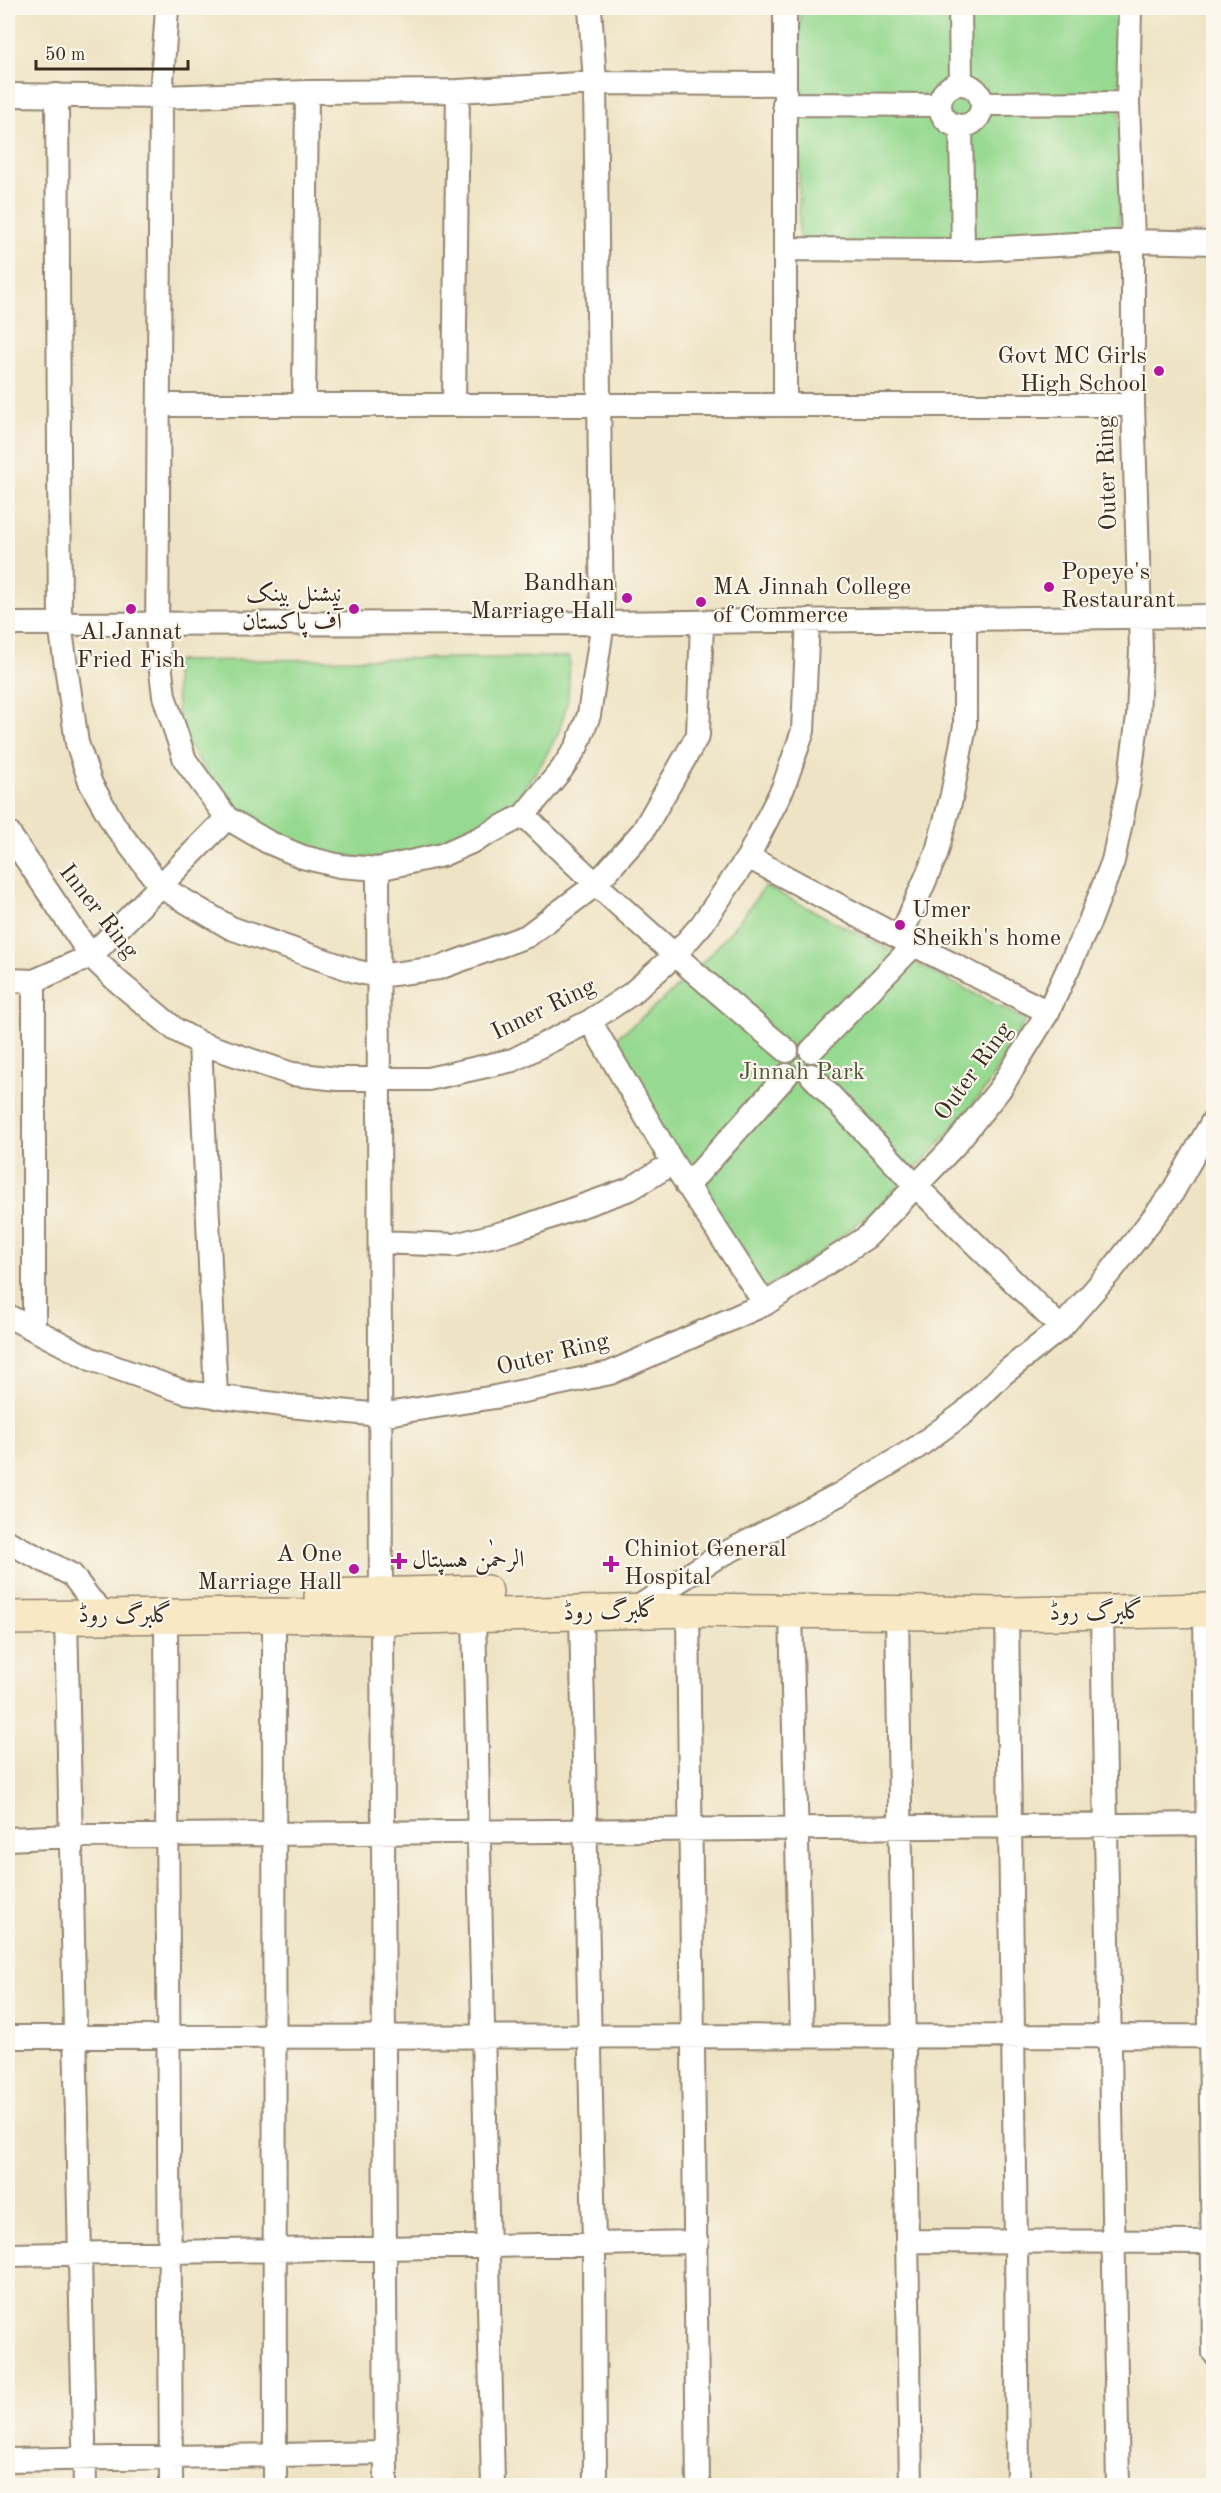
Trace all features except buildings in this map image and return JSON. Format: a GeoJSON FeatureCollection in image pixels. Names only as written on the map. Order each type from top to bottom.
{"type":"FeatureCollection","features":[{"type":"Feature","properties":{"kind":"main road","name":"گلبرگ روڈ"},"geometry":{"type":"LineString","coordinates":[[8,1600],[88,1611],[166,1616],[274,1615],[523,1591],[993,1593],[1211,1603]]}},
{"type":"Feature","properties":{"kind":"main road","name":"گلبرگ روڈ"},"geometry":{"type":"LineString","coordinates":[[8,1618],[88,1611],[382,1606],[474,1615],[688,1610],[791,1613],[1102,1613],[1211,1603]]}},
{"type":"Feature","properties":{"kind":"street"},"geometry":{"type":"LineString","coordinates":[[167,8],[161,97],[157,639],[164,696],[185,760],[227,818],[268,842],[303,857],[340,866],[378,869],[442,855],[478,840],[524,815],[562,769],[577,746],[589,715],[602,623],[595,83],[590,8]]}},
{"type":"Feature","properties":{"kind":"street"},"geometry":{"type":"LineString","coordinates":[[785,8],[785,405]]}},
{"type":"Feature","properties":{"kind":"street"},"geometry":{"type":"LineString","coordinates":[[960,8],[961,83]]}},
{"type":"Feature","properties":{"kind":"street","name":"Outer Ring"},"geometry":{"type":"LineString","coordinates":[[8,1316],[91,1359],[185,1392],[380,1415],[495,1397],[610,1373],[765,1304],[867,1237],[953,1147],[1000,1089],[1048,1012],[1090,921],[1113,861],[1129,783],[1138,716],[1141,649],[1133,405],[1128,103],[1130,8]]}},
{"type":"Feature","properties":{"kind":"street"},"geometry":{"type":"LineString","coordinates":[[8,94],[161,97],[307,92],[458,91],[595,83],[939,105]]}},
{"type":"Feature","properties":{"kind":"street"},"geometry":{"type":"LineString","coordinates":[[961,83],[976,89],[983,104],[977,120],[961,127],[945,120],[939,105],[945,89],[961,83]]}},
{"type":"Feature","properties":{"kind":"street"},"geometry":{"type":"LineString","coordinates":[[454,405],[458,91]]}},
{"type":"Feature","properties":{"kind":"street"},"geometry":{"type":"LineString","coordinates":[[304,405],[307,92]]}},
{"type":"Feature","properties":{"kind":"street"},"geometry":{"type":"LineString","coordinates":[[57,95],[60,624],[77,743],[92,784],[115,826],[161,887],[231,928],[355,971],[378,976],[439,968],[527,936],[595,885],[643,831],[698,735],[702,622]]}},
{"type":"Feature","properties":{"kind":"street"},"geometry":{"type":"LineString","coordinates":[[983,104],[1128,103]]}},
{"type":"Feature","properties":{"kind":"street"},"geometry":{"type":"LineString","coordinates":[[961,127],[963,250]]}},
{"type":"Feature","properties":{"kind":"street"},"geometry":{"type":"LineString","coordinates":[[786,249],[963,250],[1132,242],[1214,243]]}},
{"type":"Feature","properties":{"kind":"street"},"geometry":{"type":"LineString","coordinates":[[160,405],[1133,405]]}},
{"type":"Feature","properties":{"kind":"street"},"geometry":{"type":"LineString","coordinates":[[8,624],[158,626],[1214,616]]}},
{"type":"Feature","properties":{"kind":"street"},"geometry":{"type":"LineString","coordinates":[[811,1051],[907,941],[936,855],[952,795],[964,726],[965,619]]}},
{"type":"Feature","properties":{"kind":"street","name":"Inner Ring"},"geometry":{"type":"LineString","coordinates":[[8,832],[92,956],[116,980],[176,1030],[200,1043],[292,1074],[338,1079],[428,1079],[513,1060],[590,1022],[631,994],[674,956],[702,924],[748,857],[783,788],[803,731],[808,620]]}},
{"type":"Feature","properties":{"kind":"street"},"geometry":{"type":"LineString","coordinates":[[524,815],[595,885],[674,956],[787,1051]]}},
{"type":"Feature","properties":{"kind":"street"},"geometry":{"type":"LineString","coordinates":[[8,980],[34,981],[92,956],[227,818]]}},
{"type":"Feature","properties":{"kind":"street"},"geometry":{"type":"LineString","coordinates":[[748,857],[1048,1012]]}},
{"type":"Feature","properties":{"kind":"street"},"geometry":{"type":"LineString","coordinates":[[378,869],[386,2486]]}},
{"type":"Feature","properties":{"kind":"street"},"geometry":{"type":"LineString","coordinates":[[34,981],[34,1329]]}},
{"type":"Feature","properties":{"kind":"street"},"geometry":{"type":"LineString","coordinates":[[590,1022],[687,1186],[765,1304]]}},
{"type":"Feature","properties":{"kind":"street"},"geometry":{"type":"LineString","coordinates":[[200,1043],[216,1397]]}},
{"type":"Feature","properties":{"kind":"street"},"geometry":{"type":"LineString","coordinates":[[801,1046],[811,1051],[816,1066],[811,1075],[802,1080],[787,1076],[782,1061],[787,1051],[801,1046]]}},
{"type":"Feature","properties":{"kind":"street"},"geometry":{"type":"LineString","coordinates":[[811,1075],[917,1187],[1060,1328]]}},
{"type":"Feature","properties":{"kind":"street"},"geometry":{"type":"LineString","coordinates":[[687,1186],[787,1076]]}},
{"type":"Feature","properties":{"kind":"street"},"geometry":{"type":"LineString","coordinates":[[630,1612],[714,1559],[840,1494],[916,1448],[964,1413],[1003,1374],[1060,1328],[1112,1270],[1171,1195],[1214,1119]]}},
{"type":"Feature","properties":{"kind":"street"},"geometry":{"type":"LineString","coordinates":[[380,1242],[455,1245],[514,1230],[630,1189],[673,1163]]}},
{"type":"Feature","properties":{"kind":"street"},"geometry":{"type":"LineString","coordinates":[[8,1542],[72,1575],[88,1611],[70,1836],[82,2458],[85,2486]]}},
{"type":"Feature","properties":{"kind":"street"},"geometry":{"type":"LineString","coordinates":[[1211,1603],[1210,1825],[1214,2352]]}},
{"type":"Feature","properties":{"kind":"street"},"geometry":{"type":"LineString","coordinates":[[688,1610],[698,2486]]}},
{"type":"Feature","properties":{"kind":"street"},"geometry":{"type":"LineString","coordinates":[[791,1613],[802,2036]]}},
{"type":"Feature","properties":{"kind":"street"},"geometry":{"type":"LineString","coordinates":[[897,1613],[911,2486]]}},
{"type":"Feature","properties":{"kind":"street"},"geometry":{"type":"LineString","coordinates":[[1102,1613],[1118,2486]]}},
{"type":"Feature","properties":{"kind":"street"},"geometry":{"type":"LineString","coordinates":[[581,1614],[594,2244],[596,2486]]}},
{"type":"Feature","properties":{"kind":"street"},"geometry":{"type":"LineString","coordinates":[[1007,1614],[1018,2486]]}},
{"type":"Feature","properties":{"kind":"street"},"geometry":{"type":"LineString","coordinates":[[274,1615],[275,2486]]}},
{"type":"Feature","properties":{"kind":"street"},"geometry":{"type":"LineString","coordinates":[[474,1615],[493,2486]]}},
{"type":"Feature","properties":{"kind":"street"},"geometry":{"type":"LineString","coordinates":[[166,1616],[171,2486]]}},
{"type":"Feature","properties":{"kind":"street"},"geometry":{"type":"LineString","coordinates":[[8,1839],[167,1834],[1210,1825]]}},
{"type":"Feature","properties":{"kind":"street"},"geometry":{"type":"LineString","coordinates":[[8,2037],[1212,2036]]}},
{"type":"Feature","properties":{"kind":"street"},"geometry":{"type":"LineString","coordinates":[[908,2241],[1213,2242]]}},
{"type":"Feature","properties":{"kind":"street"},"geometry":{"type":"LineString","coordinates":[[8,2255],[697,2242]]}},
{"type":"Feature","properties":{"kind":"street"},"geometry":{"type":"LineString","coordinates":[[8,2460],[386,2453]]}},
{"type":"Feature","properties":{"kind":"green space"},"geometry":{"type":"Polygon","coordinates":[[[800,8],[1120,8],[1119,251],[799,251],[800,8]]]}},
{"type":"Feature","properties":{"kind":"green space"},"geometry":{"type":"Polygon","coordinates":[[[570,657],[568,700],[559,732],[540,766],[511,806],[480,830],[436,847],[386,859],[308,853],[234,810],[191,750],[178,719],[174,661],[570,657]]]}},
{"type":"Feature","properties":{"kind":"green space","name":"Jinnah Park"},"geometry":{"type":"Polygon","coordinates":[[[765,886],[1026,1020],[986,1088],[932,1152],[875,1209],[819,1254],[761,1291],[602,1048],[649,1012],[691,974],[730,933],[765,886]]]}},
{"type":"Feature","properties":{"kind":"place","name":"Govt MC Girls High School"},"geometry":{"type":"Point","coordinates":[1159,371]}},
{"type":"Feature","properties":{"kind":"place","name":"Popeye's Restaurant"},"geometry":{"type":"Point","coordinates":[1049,587]}},
{"type":"Feature","properties":{"kind":"place","name":"Bandhan Marriage Hall"},"geometry":{"type":"Point","coordinates":[627,598]}},
{"type":"Feature","properties":{"kind":"place","name":"MA Jinnah College of Commerce"},"geometry":{"type":"Point","coordinates":[701,602]}},
{"type":"Feature","properties":{"kind":"place","name":"Al Jannat Fried Fish"},"geometry":{"type":"Point","coordinates":[131,609]}},
{"type":"Feature","properties":{"kind":"place","name":"نیشنل بینک آف پاکستان"},"geometry":{"type":"Point","coordinates":[354,609]}},
{"type":"Feature","properties":{"kind":"place","name":"Umer Sheikh's home"},"geometry":{"type":"Point","coordinates":[900,925]}},
{"type":"Feature","properties":{"kind":"place","name":"الرحمٰن ہسپتال"},"geometry":{"type":"Point","coordinates":[399,1561]}},
{"type":"Feature","properties":{"kind":"place","name":"Chiniot General Hospital"},"geometry":{"type":"Point","coordinates":[611,1564]}},
{"type":"Feature","properties":{"kind":"place","name":"A One Marriage Hall"},"geometry":{"type":"Point","coordinates":[354,1569]}}]}
